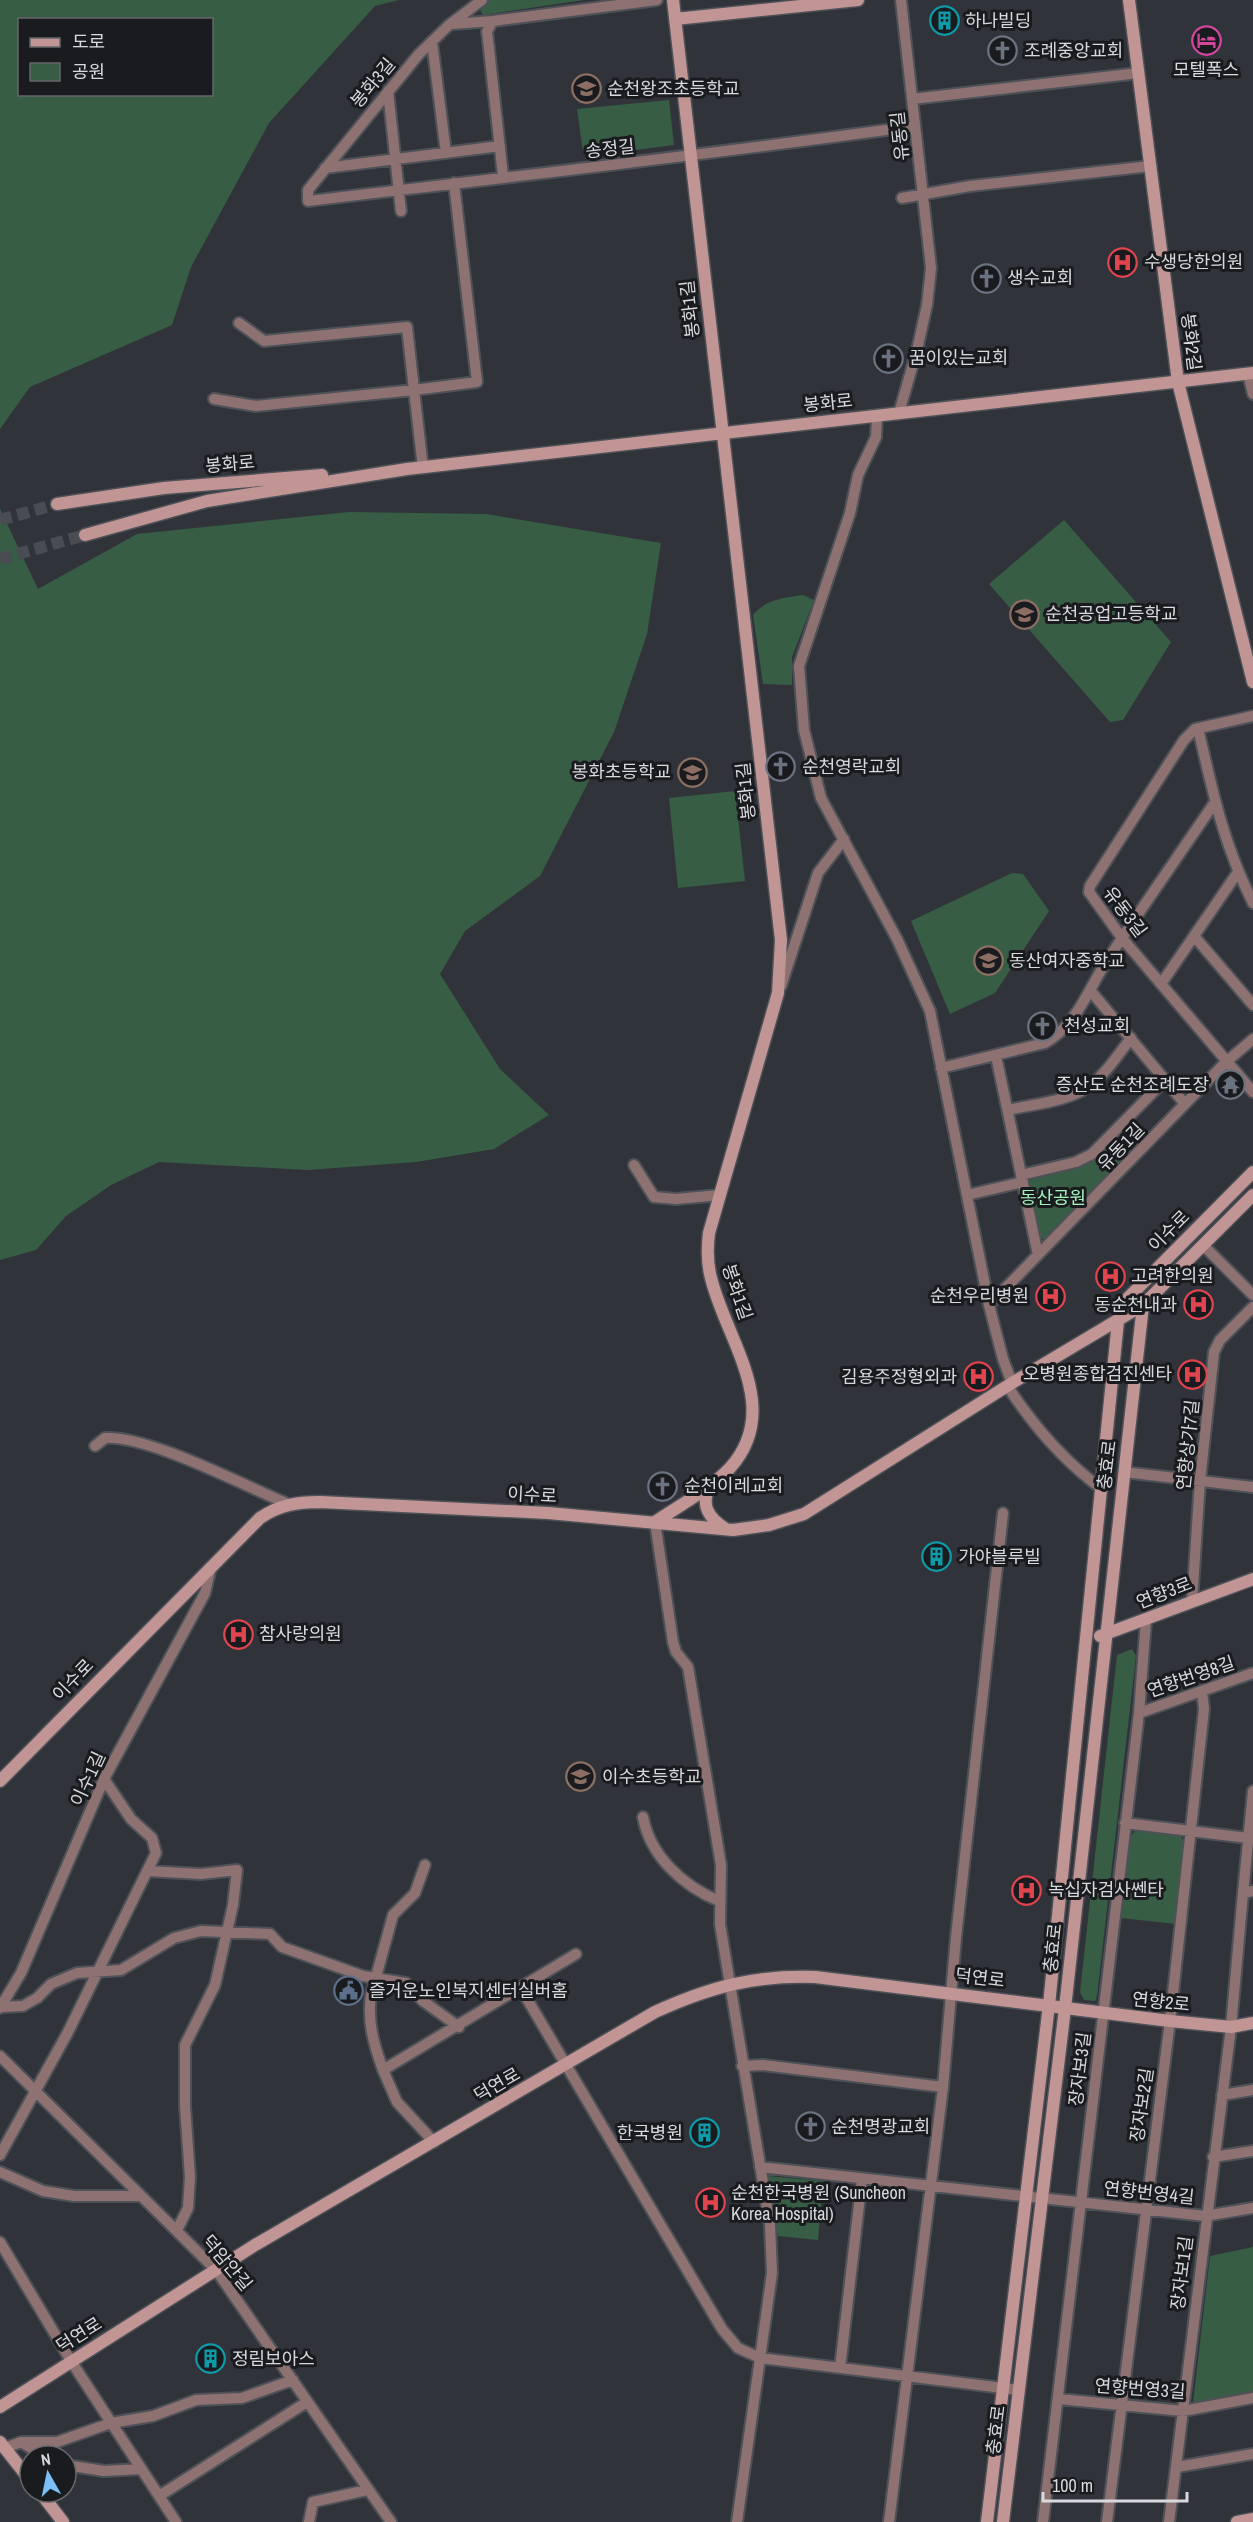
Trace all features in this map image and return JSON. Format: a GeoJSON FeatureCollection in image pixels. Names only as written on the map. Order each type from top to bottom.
{"type":"FeatureCollection","features":[{"type":"Feature","properties":{"kind":"main road","name":"봉화1길"},"geometry":{"type":"LineString","coordinates":[[655,1522],[710,1485],[730,1468],[740,1454],[748,1435],[752,1400],[748,1372],[709,1270],[706,1252],[709,1233],[778,993],[780,940],[693,156],[673,0]]}},
{"type":"Feature","properties":{"kind":"main road"},"geometry":{"type":"LineString","coordinates":[[675,19],[858,0]]}},
{"type":"Feature","properties":{"kind":"main road","name":"봉화2길"},"geometry":{"type":"LineString","coordinates":[[1129,0],[1178,382],[1253,682]]}},
{"type":"Feature","properties":{"kind":"main road","name":"봉화로"},"geometry":{"type":"LineString","coordinates":[[86,535],[225,498],[407,470],[1251,374]]}},
{"type":"Feature","properties":{"kind":"main road","name":"봉화로"},"geometry":{"type":"LineString","coordinates":[[57,504],[188,485],[407,470]]}},
{"type":"Feature","properties":{"kind":"main road","name":"이수로"},"geometry":{"type":"LineString","coordinates":[[1118,1321],[1126,1300],[1253,1172]]}},
{"type":"Feature","properties":{"kind":"main road","name":"이수로"},"geometry":{"type":"LineString","coordinates":[[0,1781],[260,1518],[288,1504],[331,1502],[548,1513],[727,1530],[769,1525],[804,1514],[1143,1305],[1253,1195]]}},
{"type":"Feature","properties":{"kind":"main road","name":"충효로"},"geometry":{"type":"LineString","coordinates":[[1003,2522],[1065,2008],[1143,1305]]}},
{"type":"Feature","properties":{"kind":"main road","name":"충효로"},"geometry":{"type":"LineString","coordinates":[[987,2522],[1049,2005],[1118,1321]]}},
{"type":"Feature","properties":{"kind":"main road"},"geometry":{"type":"LineString","coordinates":[[1090,1338],[1103,1338],[1113,1356]]}},
{"type":"Feature","properties":{"kind":"main road"},"geometry":{"type":"LineString","coordinates":[[710,1485],[705,1497],[707,1509],[713,1520],[727,1530]]}},
{"type":"Feature","properties":{"kind":"main road","name":"연향3로"},"geometry":{"type":"LineString","coordinates":[[1087,1638],[1105,1635],[1253,1578]]}},
{"type":"Feature","properties":{"kind":"main road","name":"덕연로"},"geometry":{"type":"LineString","coordinates":[[0,2407],[216,2270],[655,2012],[729,1983],[774,1976],[815,1977],[1065,2008]]}},
{"type":"Feature","properties":{"kind":"main road","name":"연향2로"},"geometry":{"type":"LineString","coordinates":[[1065,2008],[1231,2027],[1253,2023]]}},
{"type":"Feature","properties":{"kind":"main road"},"geometry":{"type":"LineString","coordinates":[[2,2445],[18,2465]]}},
{"type":"Feature","properties":{"kind":"main road"},"geometry":{"type":"LineString","coordinates":[[49,2504],[63,2522]]}},
{"type":"Feature","properties":{"kind":"main road"},"geometry":{"type":"LineString","coordinates":[[1238,2522],[1253,2519]]}},
{"type":"Feature","properties":{"kind":"street","name":"봉화3길"},"geometry":{"type":"LineString","coordinates":[[308,201],[308,190],[388,91],[449,25],[482,0]]}},
{"type":"Feature","properties":{"kind":"street"},"geometry":{"type":"LineString","coordinates":[[449,25],[493,21],[590,4],[657,0]]}},
{"type":"Feature","properties":{"kind":"street","name":"유동길"},"geometry":{"type":"LineString","coordinates":[[899,413],[927,305],[931,268],[901,0]]}},
{"type":"Feature","properties":{"kind":"street"},"geometry":{"type":"LineString","coordinates":[[493,21],[487,31],[504,176]]}},
{"type":"Feature","properties":{"kind":"street"},"geometry":{"type":"LineString","coordinates":[[432,42],[446,153]]}},
{"type":"Feature","properties":{"kind":"street"},"geometry":{"type":"LineString","coordinates":[[912,99],[1139,73]]}},
{"type":"Feature","properties":{"kind":"street"},"geometry":{"type":"LineString","coordinates":[[388,91],[401,211]]}},
{"type":"Feature","properties":{"kind":"street","name":"송정길"},"geometry":{"type":"LineString","coordinates":[[308,201],[504,176],[693,156],[915,126]]}},
{"type":"Feature","properties":{"kind":"street"},"geometry":{"type":"LineString","coordinates":[[325,168],[500,146]]}},
{"type":"Feature","properties":{"kind":"street"},"geometry":{"type":"LineString","coordinates":[[902,198],[923,193],[1151,166]]}},
{"type":"Feature","properties":{"kind":"street"},"geometry":{"type":"LineString","coordinates":[[214,399],[256,406],[477,382],[454,183]]}},
{"type":"Feature","properties":{"kind":"street"},"geometry":{"type":"LineString","coordinates":[[239,322],[264,340],[407,327],[423,468]]}},
{"type":"Feature","properties":{"kind":"street"},"geometry":{"type":"LineString","coordinates":[[1251,374],[1253,394]]}},
{"type":"Feature","properties":{"kind":"street","name":"충효로"},"geometry":{"type":"LineString","coordinates":[[877,416],[876,437],[858,475],[850,513],[800,666],[801,703],[812,764],[821,798],[897,939],[930,1011],[989,1305],[1010,1385],[1025,1412],[1084,1476],[1102,1489]]}},
{"type":"Feature","properties":{"kind":"street"},"geometry":{"type":"LineString","coordinates":[[1253,716],[1198,728],[1215,802],[1238,872],[1253,903]]}},
{"type":"Feature","properties":{"kind":"street","name":"유동3길"},"geometry":{"type":"LineString","coordinates":[[1198,728],[1184,740],[1090,886],[1089,892],[1122,938],[1253,1092]]}},
{"type":"Feature","properties":{"kind":"street"},"geometry":{"type":"LineString","coordinates":[[941,1068],[1045,1043],[1059,1035],[1078,1012],[1122,938],[1215,802]]}},
{"type":"Feature","properties":{"kind":"street"},"geometry":{"type":"LineString","coordinates":[[778,993],[818,873],[844,840]]}},
{"type":"Feature","properties":{"kind":"street"},"geometry":{"type":"LineString","coordinates":[[1161,984],[1238,872]]}},
{"type":"Feature","properties":{"kind":"street"},"geometry":{"type":"LineString","coordinates":[[1194,936],[1253,1005]]}},
{"type":"Feature","properties":{"kind":"street"},"geometry":{"type":"LineString","coordinates":[[1090,990],[1185,1104]]}},
{"type":"Feature","properties":{"kind":"street"},"geometry":{"type":"LineString","coordinates":[[1008,1110],[1073,1095],[1088,1087],[1104,1072],[1131,1038]]}},
{"type":"Feature","properties":{"kind":"street","name":"유동1길"},"geometry":{"type":"LineString","coordinates":[[989,1305],[1226,1062],[1253,1039]]}},
{"type":"Feature","properties":{"kind":"street"},"geometry":{"type":"LineString","coordinates":[[996,1056],[1038,1255]]}},
{"type":"Feature","properties":{"kind":"street"},"geometry":{"type":"LineString","coordinates":[[968,1195],[1076,1162],[1092,1154],[1166,1080]]}},
{"type":"Feature","properties":{"kind":"street"},"geometry":{"type":"LineString","coordinates":[[634,1165],[654,1197],[676,1199],[720,1195]]}},
{"type":"Feature","properties":{"kind":"street"},"geometry":{"type":"LineString","coordinates":[[1204,1246],[1253,1295]]}},
{"type":"Feature","properties":{"kind":"street","name":"연향상가7길"},"geometry":{"type":"LineString","coordinates":[[1192,1602],[1200,1481],[1214,1352],[1220,1340],[1253,1307]]}},
{"type":"Feature","properties":{"kind":"street"},"geometry":{"type":"LineString","coordinates":[[96,1446],[105,1438],[128,1440],[202,1467],[288,1504]]}},
{"type":"Feature","properties":{"kind":"street"},"geometry":{"type":"LineString","coordinates":[[1124,1472],[1253,1487]]}},
{"type":"Feature","properties":{"kind":"street"},"geometry":{"type":"LineString","coordinates":[[890,2522],[932,2186],[1003,1513]]}},
{"type":"Feature","properties":{"kind":"street"},"geometry":{"type":"LineString","coordinates":[[655,1522],[673,1642],[676,1652],[688,1667],[721,1865],[719,1901],[729,1983],[770,2225],[772,2273],[737,2522]]}},
{"type":"Feature","properties":{"kind":"street","name":"이수1길"},"geometry":{"type":"LineString","coordinates":[[0,2007],[21,1973],[104,1779],[205,1593],[211,1568]]}},
{"type":"Feature","properties":{"kind":"street","name":"장자보3길"},"geometry":{"type":"LineString","coordinates":[[1043,2522],[1139,1713],[1146,1620]]}},
{"type":"Feature","properties":{"kind":"street","name":"연향번영8길"},"geometry":{"type":"LineString","coordinates":[[1139,1713],[1253,1673]]}},
{"type":"Feature","properties":{"kind":"street","name":"장자보2길"},"geometry":{"type":"LineString","coordinates":[[1107,2522],[1170,2021],[1204,1709],[1202,1692]]}},
{"type":"Feature","properties":{"kind":"street"},"geometry":{"type":"LineString","coordinates":[[0,2155],[68,2032],[156,1854],[152,1838],[131,1819],[104,1779]]}},
{"type":"Feature","properties":{"kind":"street"},"geometry":{"type":"LineString","coordinates":[[1248,1892],[1248,1838],[1253,1791]]}},
{"type":"Feature","properties":{"kind":"street"},"geometry":{"type":"LineString","coordinates":[[643,1816],[653,1845],[663,1860],[687,1884],[719,1901]]}},
{"type":"Feature","properties":{"kind":"street"},"geometry":{"type":"LineString","coordinates":[[1125,1823],[1248,1838]]}},
{"type":"Feature","properties":{"kind":"street"},"geometry":{"type":"LineString","coordinates":[[425,1865],[416,1893],[393,1915],[376,1978],[369,2009],[369,2021],[383,2070],[397,2102],[434,2142]]}},
{"type":"Feature","properties":{"kind":"street"},"geometry":{"type":"LineString","coordinates":[[147,1871],[201,1874],[237,1870],[227,1932],[215,1985],[185,2045],[185,2106],[190,2177],[188,2208],[177,2230]]}},
{"type":"Feature","properties":{"kind":"street","name":"장자보1길"},"geometry":{"type":"LineString","coordinates":[[1169,2522],[1205,2216],[1248,1892]]}},
{"type":"Feature","properties":{"kind":"street"},"geometry":{"type":"LineString","coordinates":[[0,2007],[23,2006],[64,1977],[121,1970],[174,1938],[201,1931],[227,1932],[270,1934],[282,1947],[376,1978],[406,1983],[423,2001],[459,2027]]}},
{"type":"Feature","properties":{"kind":"street"},"geometry":{"type":"LineString","coordinates":[[383,2070],[459,2027],[576,1954]]}},
{"type":"Feature","properties":{"kind":"street"},"geometry":{"type":"LineString","coordinates":[[520,1987],[722,2329],[738,2348],[760,2358],[1019,2390]]}},
{"type":"Feature","properties":{"kind":"street","name":"덕암안길"},"geometry":{"type":"LineString","coordinates":[[0,2056],[216,2270],[391,2522]]}},
{"type":"Feature","properties":{"kind":"street"},"geometry":{"type":"LineString","coordinates":[[742,2066],[763,2064],[943,2087]]}},
{"type":"Feature","properties":{"kind":"street"},"geometry":{"type":"LineString","coordinates":[[1222,2095],[1253,2090]]}},
{"type":"Feature","properties":{"kind":"street"},"geometry":{"type":"LineString","coordinates":[[1213,2157],[1253,2151]]}},
{"type":"Feature","properties":{"kind":"street","name":"연향번영4길"},"geometry":{"type":"LineString","coordinates":[[760,2167],[1205,2216],[1253,2210]]}},
{"type":"Feature","properties":{"kind":"street"},"geometry":{"type":"LineString","coordinates":[[0,2172],[43,2191],[74,2196],[141,2196]]}},
{"type":"Feature","properties":{"kind":"street"},"geometry":{"type":"LineString","coordinates":[[840,2368],[862,2179]]}},
{"type":"Feature","properties":{"kind":"street"},"geometry":{"type":"LineString","coordinates":[[0,2242],[71,2361],[176,2522]]}},
{"type":"Feature","properties":{"kind":"street"},"geometry":{"type":"LineString","coordinates":[[2,2445],[21,2442],[57,2442],[111,2423],[153,2416],[196,2400],[242,2398],[293,2380]]}},
{"type":"Feature","properties":{"kind":"street","name":"연향번영3길"},"geometry":{"type":"LineString","coordinates":[[1059,2399],[1183,2412],[1253,2398]]}},
{"type":"Feature","properties":{"kind":"street"},"geometry":{"type":"LineString","coordinates":[[159,2496],[308,2402]]}},
{"type":"Feature","properties":{"kind":"street"},"geometry":{"type":"LineString","coordinates":[[1177,2467],[1253,2454]]}},
{"type":"Feature","properties":{"kind":"street"},"geometry":{"type":"LineString","coordinates":[[78,2467],[104,2471],[141,2469]]}},
{"type":"Feature","properties":{"kind":"street"},"geometry":{"type":"LineString","coordinates":[[309,2522],[313,2502],[368,2490]]}},
{"type":"Feature","properties":{"kind":"green space"},"geometry":{"type":"Polygon","coordinates":[[[0,0],[399,0],[375,6],[269,123],[191,267],[172,325],[30,387],[0,429],[0,0]]]}},
{"type":"Feature","properties":{"kind":"green space"},"geometry":{"type":"Polygon","coordinates":[[[488,0],[584,0],[483,15],[480,10],[488,0]]]}},
{"type":"Feature","properties":{"kind":"green space"},"geometry":{"type":"Polygon","coordinates":[[[669,100],[674,145],[619,152],[583,152],[577,109],[669,100]]]}},
{"type":"Feature","properties":{"kind":"green space"},"geometry":{"type":"Polygon","coordinates":[[[0,509],[38,589],[137,534],[349,512],[486,514],[661,543],[647,634],[614,732],[540,876],[465,931],[440,974],[500,1069],[549,1115],[494,1149],[416,1162],[308,1170],[159,1162],[111,1185],[66,1216],[36,1250],[0,1260],[0,509]]]}},
{"type":"Feature","properties":{"kind":"green space"},"geometry":{"type":"Polygon","coordinates":[[[1064,520],[1171,642],[1123,720],[1110,722],[989,584],[1064,520]]]}},
{"type":"Feature","properties":{"kind":"green space"},"geometry":{"type":"Polygon","coordinates":[[[803,595],[814,600],[792,657],[792,685],[763,684],[753,615],[769,602],[803,595]]]}},
{"type":"Feature","properties":{"kind":"green space"},"geometry":{"type":"Polygon","coordinates":[[[735,791],[745,881],[678,888],[669,798],[735,791]]]}},
{"type":"Feature","properties":{"kind":"green space"},"geometry":{"type":"Polygon","coordinates":[[[1012,873],[1023,874],[1049,911],[995,993],[950,1014],[911,921],[1012,873]]]}},
{"type":"Feature","properties":{"kind":"green space","name":"동산공원"},"geometry":{"type":"Polygon","coordinates":[[[1108,1142],[1123,1159],[1045,1239],[1037,1239],[1024,1181],[1079,1163],[1108,1142]]]}},
{"type":"Feature","properties":{"kind":"green space"},"geometry":{"type":"Polygon","coordinates":[[[1132,1649],[1136,1656],[1097,1996],[1095,2001],[1084,2000],[1080,1992],[1117,1655],[1132,1649]]]}},
{"type":"Feature","properties":{"kind":"green space"},"geometry":{"type":"Polygon","coordinates":[[[1138,1828],[1179,1833],[1185,1844],[1176,1924],[1121,1918],[1129,1838],[1138,1828]]]}},
{"type":"Feature","properties":{"kind":"green space"},"geometry":{"type":"Polygon","coordinates":[[[767,2176],[823,2181],[818,2240],[778,2236],[767,2176]]]}},
{"type":"Feature","properties":{"kind":"green space"},"geometry":{"type":"Polygon","coordinates":[[[1253,2247],[1253,2393],[1193,2403],[1210,2256],[1253,2247]]]}},
{"type":"Feature","properties":{"kind":"tunnel"},"geometry":{"type":"LineString","coordinates":[[0,520],[57,504]]}},
{"type":"Feature","properties":{"kind":"tunnel"},"geometry":{"type":"LineString","coordinates":[[0,559],[85,535]]}},
{"type":"Feature","properties":{"kind":"place","name":"하나빌딩"},"geometry":{"type":"Point","coordinates":[944,21]}},
{"type":"Feature","properties":{"kind":"place","name":"모텔폭스"},"geometry":{"type":"Point","coordinates":[1206,41]}},
{"type":"Feature","properties":{"kind":"place","name":"조례중앙교회"},"geometry":{"type":"Point","coordinates":[1003,51]}},
{"type":"Feature","properties":{"kind":"place","name":"순천왕조초등학교"},"geometry":{"type":"Point","coordinates":[586,89]}},
{"type":"Feature","properties":{"kind":"place","name":"수생당한의원"},"geometry":{"type":"Point","coordinates":[1123,262]}},
{"type":"Feature","properties":{"kind":"place","name":"생수교회"},"geometry":{"type":"Point","coordinates":[986,278]}},
{"type":"Feature","properties":{"kind":"place","name":"꿈이있는교회"},"geometry":{"type":"Point","coordinates":[888,358]}},
{"type":"Feature","properties":{"kind":"place","name":"순천공업고등학교"},"geometry":{"type":"Point","coordinates":[1024,614]}},
{"type":"Feature","properties":{"kind":"place","name":"순천영락교회"},"geometry":{"type":"Point","coordinates":[781,767]}},
{"type":"Feature","properties":{"kind":"place","name":"봉화초등학교"},"geometry":{"type":"Point","coordinates":[692,772]}},
{"type":"Feature","properties":{"kind":"place","name":"동산여자중학교"},"geometry":{"type":"Point","coordinates":[988,961]}},
{"type":"Feature","properties":{"kind":"place","name":"천성교회"},"geometry":{"type":"Point","coordinates":[1043,1026]}},
{"type":"Feature","properties":{"kind":"place","name":"증산도 순천조례도장"},"geometry":{"type":"Point","coordinates":[1230,1085]}},
{"type":"Feature","properties":{"kind":"place","name":"고려한의원"},"geometry":{"type":"Point","coordinates":[1110,1276]}},
{"type":"Feature","properties":{"kind":"place","name":"순천우리병원"},"geometry":{"type":"Point","coordinates":[1050,1296]}},
{"type":"Feature","properties":{"kind":"place","name":"동순천내과"},"geometry":{"type":"Point","coordinates":[1198,1305]}},
{"type":"Feature","properties":{"kind":"place","name":"오병원종합검진센타"},"geometry":{"type":"Point","coordinates":[1193,1374]}},
{"type":"Feature","properties":{"kind":"place","name":"김용주정형외과"},"geometry":{"type":"Point","coordinates":[978,1377]}},
{"type":"Feature","properties":{"kind":"place","name":"순천이레교회"},"geometry":{"type":"Point","coordinates":[663,1486]}},
{"type":"Feature","properties":{"kind":"place","name":"가야블루빌"},"geometry":{"type":"Point","coordinates":[937,1557]}},
{"type":"Feature","properties":{"kind":"place","name":"참사랑의원"},"geometry":{"type":"Point","coordinates":[238,1634]}},
{"type":"Feature","properties":{"kind":"place","name":"이수초등학교"},"geometry":{"type":"Point","coordinates":[581,1777]}},
{"type":"Feature","properties":{"kind":"place","name":"녹십자검사쎈타"},"geometry":{"type":"Point","coordinates":[1027,1890]}},
{"type":"Feature","properties":{"kind":"place","name":"즐거운노인복지센터실버홈"},"geometry":{"type":"Point","coordinates":[348,1991]}},
{"type":"Feature","properties":{"kind":"place","name":"순천명광교회"},"geometry":{"type":"Point","coordinates":[810,2127]}},
{"type":"Feature","properties":{"kind":"place","name":"한국병원"},"geometry":{"type":"Point","coordinates":[704,2133]}},
{"type":"Feature","properties":{"kind":"place","name":"순천한국병원 (Suncheon Korea Hospital)"},"geometry":{"type":"Point","coordinates":[710,2203]}},
{"type":"Feature","properties":{"kind":"place","name":"정림보아스"},"geometry":{"type":"Point","coordinates":[211,2359]}}]}
